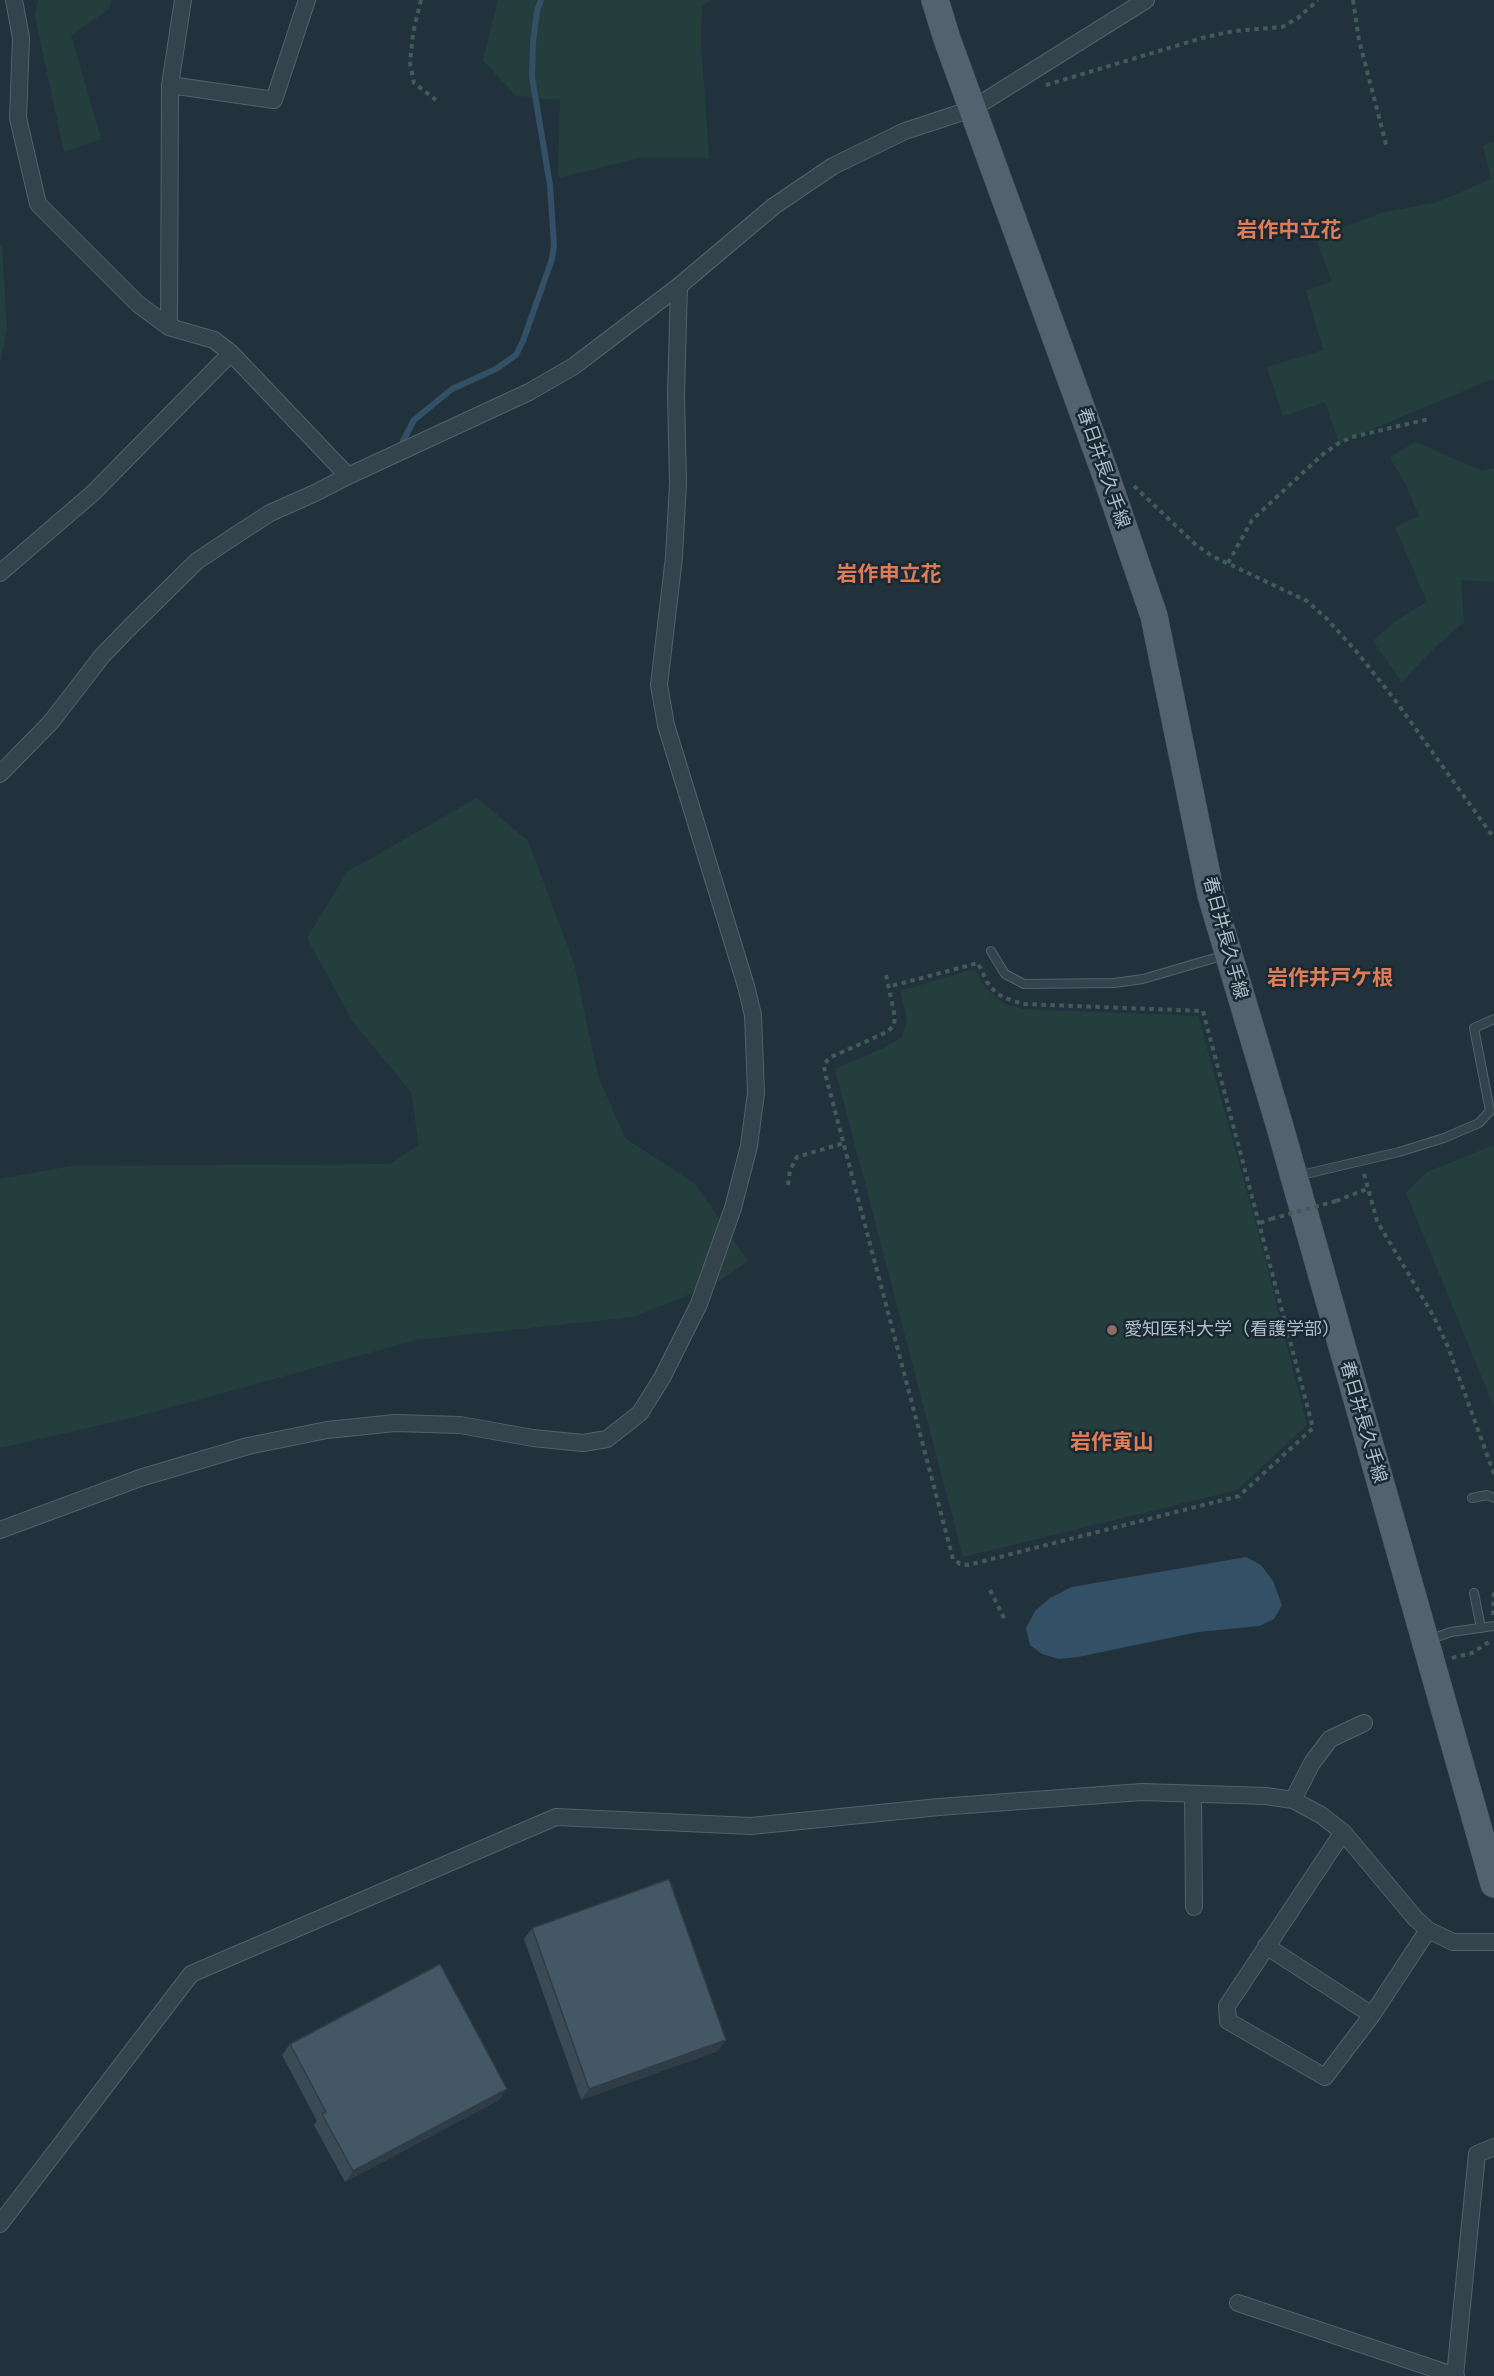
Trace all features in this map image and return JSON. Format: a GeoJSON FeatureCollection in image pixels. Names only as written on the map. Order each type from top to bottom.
{"type":"FeatureCollection","features":[{"type":"Feature","properties":{"kind":"main road","name":"春日井長久手線"},"geometry":{"type":"LineString","coordinates":[[935,0],[1154,616],[1211,895],[1294,1177],[1494,1884]]}},
{"type":"Feature","properties":{"kind":"street"},"geometry":{"type":"LineString","coordinates":[[14,0],[21,38],[18,118],[38,204],[138,304],[169,327],[214,340],[231,352],[348,476]]}},
{"type":"Feature","properties":{"kind":"street"},"geometry":{"type":"LineString","coordinates":[[169,327],[170,85],[183,0]]}},
{"type":"Feature","properties":{"kind":"street"},"geometry":{"type":"LineString","coordinates":[[170,85],[274,100],[307,0]]}},
{"type":"Feature","properties":{"kind":"street"},"geometry":{"type":"LineString","coordinates":[[0,774],[51,722],[102,656],[197,561],[270,513],[315,494],[574,366],[678,286],[774,206],[833,166],[905,131],[972,109],[1146,0]]}},
{"type":"Feature","properties":{"kind":"street"},"geometry":{"type":"LineString","coordinates":[[0,1530],[151,1475],[248,1446],[327,1431],[395,1423],[460,1425],[533,1438],[583,1443],[607,1439],[640,1413],[662,1377],[699,1304],[734,1208],[749,1146],[756,1093],[753,1015],[666,725],[659,685],[674,557],[678,483],[676,383],[678,286]]}},
{"type":"Feature","properties":{"kind":"street"},"geometry":{"type":"LineString","coordinates":[[0,573],[13,565],[93,493],[231,352]]}},
{"type":"Feature","properties":{"kind":"street"},"geometry":{"type":"LineString","coordinates":[[1293,1800],[1312,1763],[1330,1739],[1364,1723]]}},
{"type":"Feature","properties":{"kind":"street"},"geometry":{"type":"LineString","coordinates":[[0,2224],[191,1974],[556,1817],[751,1826],[939,1807],[1142,1792],[1266,1796],[1293,1800],[1321,1815],[1343,1832],[1415,1918],[1428,1930],[1453,1941],[1494,1942]]}},
{"type":"Feature","properties":{"kind":"street"},"geometry":{"type":"LineString","coordinates":[[1193,1795],[1194,1907]]}},
{"type":"Feature","properties":{"kind":"street"},"geometry":{"type":"LineString","coordinates":[[1343,1832],[1227,2006],[1228,2021],[1325,2077],[1372,2015],[1428,1930]]}},
{"type":"Feature","properties":{"kind":"street"},"geometry":{"type":"LineString","coordinates":[[1266,1946],[1372,2015]]}},
{"type":"Feature","properties":{"kind":"street"},"geometry":{"type":"LineString","coordinates":[[1238,2303],[1455,2376],[1477,2154],[1494,2146]]}},
{"type":"Feature","properties":{"kind":"lane"},"geometry":{"type":"LineString","coordinates":[[991,951],[1005,974],[1024,984],[1114,983],[1143,979],[1228,954]]}},
{"type":"Feature","properties":{"kind":"lane"},"geometry":{"type":"LineString","coordinates":[[1294,1177],[1399,1152],[1444,1138],[1479,1123],[1490,1111],[1474,1028],[1494,1019]]}},
{"type":"Feature","properties":{"kind":"lane"},"geometry":{"type":"LineString","coordinates":[[1473,1498],[1487,1495],[1494,1498]]}},
{"type":"Feature","properties":{"kind":"lane"},"geometry":{"type":"LineString","coordinates":[[1474,1593],[1481,1628]]}},
{"type":"Feature","properties":{"kind":"lane"},"geometry":{"type":"LineString","coordinates":[[1425,1641],[1450,1632],[1494,1626]]}},
{"type":"Feature","properties":{"kind":"path"},"geometry":{"type":"LineString","coordinates":[[421,0],[413,33],[410,63],[414,83],[436,100]]}},
{"type":"Feature","properties":{"kind":"path"},"geometry":{"type":"LineString","coordinates":[[1004,89],[1046,85],[1202,38],[1234,31],[1282,27],[1298,18],[1318,0]]}},
{"type":"Feature","properties":{"kind":"path"},"geometry":{"type":"LineString","coordinates":[[1353,0],[1359,40],[1387,148]]}},
{"type":"Feature","properties":{"kind":"path"},"geometry":{"type":"LineString","coordinates":[[1228,563],[1252,520],[1339,442],[1365,433],[1428,419]]}},
{"type":"Feature","properties":{"kind":"path"},"geometry":{"type":"LineString","coordinates":[[1105,473],[1116,469],[1195,544],[1228,563],[1307,601],[1326,618],[1395,700],[1494,838]]}},
{"type":"Feature","properties":{"kind":"path"},"geometry":{"type":"LineString","coordinates":[[886,975],[888,987],[895,1017],[894,1025],[887,1032],[829,1058],[824,1065],[953,1559],[960,1564],[968,1565],[1239,1496],[1313,1428],[1203,1011],[1023,1004],[996,993],[987,982],[978,963],[888,987]]}},
{"type":"Feature","properties":{"kind":"path"},"geometry":{"type":"LineString","coordinates":[[789,1185],[790,1170],[797,1157],[844,1143]]}},
{"type":"Feature","properties":{"kind":"path"},"geometry":{"type":"LineString","coordinates":[[1360,1160],[1377,1221],[1434,1317],[1448,1347],[1494,1474]]}},
{"type":"Feature","properties":{"kind":"path"},"geometry":{"type":"LineString","coordinates":[[1260,1222],[1336,1201],[1367,1188]]}},
{"type":"Feature","properties":{"kind":"path"},"geometry":{"type":"LineString","coordinates":[[990,1590],[1005,1620]]}},
{"type":"Feature","properties":{"kind":"green space"},"geometry":{"type":"Polygon","coordinates":[[[38,0],[111,0],[109,9],[71,35],[101,139],[64,152],[35,16],[38,0]]]}},
{"type":"Feature","properties":{"kind":"green space"},"geometry":{"type":"Polygon","coordinates":[[[498,0],[711,0],[702,6],[701,41],[709,158],[638,158],[558,178],[560,100],[516,96],[483,60],[498,0]]]}},
{"type":"Feature","properties":{"kind":"green space"},"geometry":{"type":"Polygon","coordinates":[[[1494,141],[1494,383],[1492,379],[1339,443],[1325,402],[1283,416],[1267,367],[1323,350],[1306,290],[1332,282],[1316,238],[1381,213],[1438,202],[1491,179],[1483,146],[1494,141]]]}},
{"type":"Feature","properties":{"kind":"green space"},"geometry":{"type":"Polygon","coordinates":[[[0,245],[2,245],[7,329],[0,362],[0,245]]]}},
{"type":"Feature","properties":{"kind":"green space"},"geometry":{"type":"Polygon","coordinates":[[[1416,442],[1482,471],[1494,468],[1494,582],[1461,580],[1464,622],[1431,651],[1402,682],[1373,641],[1394,622],[1427,602],[1395,527],[1419,516],[1407,487],[1390,457],[1416,442]]]}},
{"type":"Feature","properties":{"kind":"green space"},"geometry":{"type":"Polygon","coordinates":[[[477,798],[528,841],[574,963],[598,1076],[625,1138],[695,1184],[748,1261],[715,1284],[633,1317],[416,1340],[131,1418],[0,1448],[0,1179],[71,1166],[390,1164],[419,1145],[411,1092],[353,1022],[307,938],[347,872],[477,798]]]}},
{"type":"Feature","properties":{"kind":"green space"},"geometry":{"type":"Polygon","coordinates":[[[974,969],[986,989],[1005,1004],[1022,1009],[1198,1016],[1262,1246],[1307,1425],[1237,1490],[963,1557],[835,1069],[886,1047],[902,1037],[907,1019],[900,991],[974,969]]]}},
{"type":"Feature","properties":{"kind":"green space"},"geometry":{"type":"Polygon","coordinates":[[[1494,1145],[1494,1407],[1406,1193],[1427,1172],[1494,1145]]]}},
{"type":"Feature","properties":{"kind":"water"},"geometry":{"type":"Polygon","coordinates":[[[1246,1557],[1261,1565],[1273,1581],[1282,1605],[1274,1619],[1259,1626],[1198,1632],[1059,1659],[1042,1654],[1030,1645],[1026,1628],[1035,1611],[1050,1598],[1072,1587],[1246,1557]]]}},
{"type":"Feature","properties":{"kind":"building"},"geometry":{"type":"Polygon","coordinates":[[[669,1879],[726,2040],[589,2089],[532,1928],[669,1879]]]}},
{"type":"Feature","properties":{"kind":"building"},"geometry":{"type":"Polygon","coordinates":[[[440,1964],[507,2089],[353,2171],[322,2114],[326,2112],[290,2044],[440,1964]]]}},
{"type":"Feature","properties":{"kind":"waterway"},"geometry":{"type":"LineString","coordinates":[[403,441],[414,420],[452,389],[496,369],[516,355],[552,259],[554,246],[550,185],[532,77],[533,42],[537,11],[541,0]]}},
{"type":"Feature","properties":{"kind":"place","name":"愛知医科大学（看護学部）"},"geometry":{"type":"Point","coordinates":[1112,1330]}},
{"type":"Feature","properties":{"kind":"district","name":"岩作中立花"},"geometry":{"type":"Point","coordinates":[1289,231]}},
{"type":"Feature","properties":{"kind":"district","name":"岩作申立花"},"geometry":{"type":"Point","coordinates":[889,575]}},
{"type":"Feature","properties":{"kind":"district","name":"岩作井戸ケ根"},"geometry":{"type":"Point","coordinates":[1330,979]}},
{"type":"Feature","properties":{"kind":"district","name":"岩作寅山"},"geometry":{"type":"Point","coordinates":[1112,1443]}}]}
